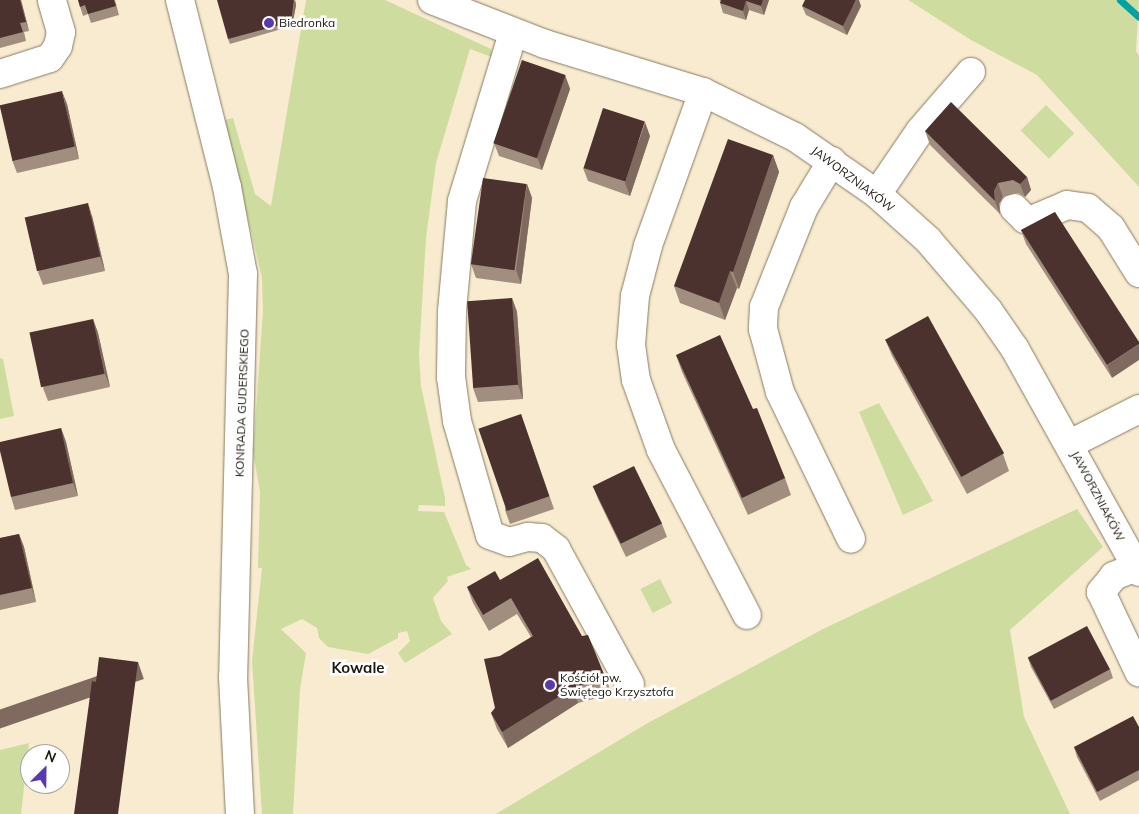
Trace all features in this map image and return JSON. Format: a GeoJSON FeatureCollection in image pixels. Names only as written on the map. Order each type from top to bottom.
{"type":"FeatureCollection","features":[{"type":"Feature","properties":{"kind":"street"},"geometry":{"type":"LineString","coordinates":[[0,74],[39,63],[54,52],[61,32],[52,0]]}},
{"type":"Feature","properties":{"kind":"street","name":"KONRADA GUDERSKIEGO"},"geometry":{"type":"LineString","coordinates":[[180,0],[227,187],[244,274],[233,661],[240,814]]}},
{"type":"Feature","properties":{"kind":"street","name":"JAWORZNIAKÓW"},"geometry":{"type":"LineString","coordinates":[[432,0],[513,33],[703,92],[795,136],[877,194],[928,240],[988,310],[1015,349],[1070,444],[1138,570]]}},
{"type":"Feature","properties":{"kind":"street"},"geometry":{"type":"LineString","coordinates":[[513,33],[462,201],[452,312],[451,378],[457,421],[490,535],[509,542],[528,537],[542,538],[556,548],[630,684]]}},
{"type":"Feature","properties":{"kind":"street"},"geometry":{"type":"LineString","coordinates":[[877,194],[920,131],[971,72]]}},
{"type":"Feature","properties":{"kind":"street"},"geometry":{"type":"LineString","coordinates":[[703,92],[648,246],[635,296],[631,345],[636,380],[661,450],[747,615]]}},
{"type":"Feature","properties":{"kind":"street"},"geometry":{"type":"LineString","coordinates":[[832,161],[804,207],[764,307],[763,329],[780,392],[851,539]]}},
{"type":"Feature","properties":{"kind":"street"},"geometry":{"type":"LineString","coordinates":[[1014,208],[1025,219],[1032,220],[1067,205],[1088,208],[1112,228],[1139,273]]}},
{"type":"Feature","properties":{"kind":"street"},"geometry":{"type":"LineString","coordinates":[[1070,444],[1139,409]]}},
{"type":"Feature","properties":{"kind":"street"},"geometry":{"type":"LineString","coordinates":[[1138,570],[1114,576],[1101,592],[1139,672]]}},
{"type":"Feature","properties":{"kind":"green space"},"geometry":{"type":"Polygon","coordinates":[[[306,0],[385,0],[491,49],[492,57],[470,49],[436,163],[426,238],[419,354],[421,386],[445,498],[445,506],[419,505],[418,511],[444,512],[466,565],[471,569],[447,577],[448,581],[433,598],[441,621],[452,634],[405,663],[398,653],[410,641],[407,631],[398,633],[398,638],[368,654],[328,647],[319,638],[317,628],[302,619],[281,629],[306,653],[300,689],[293,814],[262,814],[252,661],[262,568],[258,568],[260,492],[253,452],[263,311],[262,278],[225,120],[233,118],[255,194],[271,206],[306,0]]]}},
{"type":"Feature","properties":{"kind":"green space"},"geometry":{"type":"Polygon","coordinates":[[[908,0],[1139,0],[1136,51],[1139,56],[1139,187],[1037,75],[971,40],[908,0]]]}},
{"type":"Feature","properties":{"kind":"green space"},"geometry":{"type":"Polygon","coordinates":[[[1046,105],[1074,133],[1049,159],[1021,130],[1046,105]]]}},
{"type":"Feature","properties":{"kind":"green space"},"geometry":{"type":"Polygon","coordinates":[[[0,358],[3,359],[14,416],[0,419],[0,358]]]}},
{"type":"Feature","properties":{"kind":"green space"},"geometry":{"type":"Polygon","coordinates":[[[879,403],[933,501],[903,515],[859,412],[879,403]]]}},
{"type":"Feature","properties":{"kind":"green space"},"geometry":{"type":"Polygon","coordinates":[[[1077,509],[1103,547],[1010,630],[1024,717],[1070,814],[496,814],[646,724],[823,629],[1077,509]]]}},
{"type":"Feature","properties":{"kind":"green space"},"geometry":{"type":"Polygon","coordinates":[[[660,579],[672,603],[653,613],[640,589],[660,579]]]}},
{"type":"Feature","properties":{"kind":"green space"},"geometry":{"type":"Polygon","coordinates":[[[20,745],[20,794],[23,794],[21,814],[0,814],[0,750],[20,745]]]}},
{"type":"Feature","properties":{"kind":"building"},"geometry":{"type":"Polygon","coordinates":[[[0,0],[20,0],[26,22],[20,23],[23,32],[0,38],[0,0]]]}},
{"type":"Feature","properties":{"kind":"building"},"geometry":{"type":"Polygon","coordinates":[[[78,0],[114,0],[116,6],[88,14],[85,5],[80,7],[78,0]]]}},
{"type":"Feature","properties":{"kind":"building"},"geometry":{"type":"Polygon","coordinates":[[[217,0],[294,0],[291,22],[228,39],[217,0]]]}},
{"type":"Feature","properties":{"kind":"building"},"geometry":{"type":"Polygon","coordinates":[[[721,0],[763,0],[761,6],[746,1],[743,11],[720,3],[721,0]]]}},
{"type":"Feature","properties":{"kind":"building"},"geometry":{"type":"Polygon","coordinates":[[[805,0],[856,0],[843,26],[802,6],[805,0]]]}},
{"type":"Feature","properties":{"kind":"building"},"geometry":{"type":"Polygon","coordinates":[[[522,60],[565,75],[537,158],[493,143],[522,60]]]}},
{"type":"Feature","properties":{"kind":"building"},"geometry":{"type":"Polygon","coordinates":[[[62,91],[75,147],[12,161],[0,105],[62,91]]]}},
{"type":"Feature","properties":{"kind":"building"},"geometry":{"type":"Polygon","coordinates":[[[951,102],[1027,177],[1020,184],[1013,180],[998,183],[994,191],[995,201],[925,131],[951,102]]]}},
{"type":"Feature","properties":{"kind":"building"},"geometry":{"type":"Polygon","coordinates":[[[603,108],[645,122],[625,182],[584,168],[603,108]]]}},
{"type":"Feature","properties":{"kind":"building"},"geometry":{"type":"Polygon","coordinates":[[[728,139],[773,155],[733,272],[730,271],[719,303],[674,286],[728,139]]]}},
{"type":"Feature","properties":{"kind":"building"},"geometry":{"type":"Polygon","coordinates":[[[483,178],[527,184],[514,270],[471,264],[483,178]]]}},
{"type":"Feature","properties":{"kind":"building"},"geometry":{"type":"Polygon","coordinates":[[[88,203],[100,257],[37,271],[25,218],[88,203]]]}},
{"type":"Feature","properties":{"kind":"building"},"geometry":{"type":"Polygon","coordinates":[[[1055,212],[1139,342],[1139,344],[1107,365],[1021,230],[1055,212]]]}},
{"type":"Feature","properties":{"kind":"building"},"geometry":{"type":"Polygon","coordinates":[[[512,298],[518,385],[473,388],[467,301],[512,298]]]}},
{"type":"Feature","properties":{"kind":"building"},"geometry":{"type":"Polygon","coordinates":[[[928,316],[1004,453],[961,477],[885,340],[928,316]]]}},
{"type":"Feature","properties":{"kind":"building"},"geometry":{"type":"Polygon","coordinates":[[[93,319],[105,374],[41,387],[29,333],[93,319]]]}},
{"type":"Feature","properties":{"kind":"building"},"geometry":{"type":"Polygon","coordinates":[[[720,335],[753,409],[757,408],[785,478],[742,498],[676,355],[720,335]]]}},
{"type":"Feature","properties":{"kind":"building"},"geometry":{"type":"Polygon","coordinates":[[[521,414],[549,496],[507,511],[478,429],[521,414]]]}},
{"type":"Feature","properties":{"kind":"building"},"geometry":{"type":"Polygon","coordinates":[[[61,428],[73,483],[11,497],[0,451],[0,442],[61,428]]]}},
{"type":"Feature","properties":{"kind":"building"},"geometry":{"type":"Polygon","coordinates":[[[634,466],[662,524],[621,544],[593,486],[634,466]]]}},
{"type":"Feature","properties":{"kind":"building"},"geometry":{"type":"Polygon","coordinates":[[[19,534],[32,588],[0,595],[0,538],[19,534]]]}},
{"type":"Feature","properties":{"kind":"building"},"geometry":{"type":"Polygon","coordinates":[[[538,558],[582,636],[588,635],[606,679],[573,688],[502,732],[491,713],[495,708],[484,659],[500,656],[533,636],[511,598],[483,615],[467,587],[495,571],[500,580],[538,558]]]}},
{"type":"Feature","properties":{"kind":"building"},"geometry":{"type":"Polygon","coordinates":[[[1087,626],[1110,669],[1051,701],[1028,657],[1087,626]]]}},
{"type":"Feature","properties":{"kind":"building"},"geometry":{"type":"Polygon","coordinates":[[[99,657],[138,662],[118,814],[74,814],[92,681],[96,682],[99,657]]]}},
{"type":"Feature","properties":{"kind":"building"},"geometry":{"type":"Polygon","coordinates":[[[1133,716],[1139,727],[1139,770],[1097,792],[1074,747],[1133,716]]]}},
{"type":"Feature","properties":{"kind":"waterway"},"geometry":{"type":"LineString","coordinates":[[1120,0],[1139,17]]}},
{"type":"Feature","properties":{"kind":"place","name":"Biedronka"},"geometry":{"type":"Point","coordinates":[269,23]}},
{"type":"Feature","properties":{"kind":"place","name":"Kościół pw. Świętego Krzysztofa"},"geometry":{"type":"Point","coordinates":[550,685]}},
{"type":"Feature","properties":{"kind":"district","name":"Kowale"},"geometry":{"type":"Point","coordinates":[358,668]}}]}
